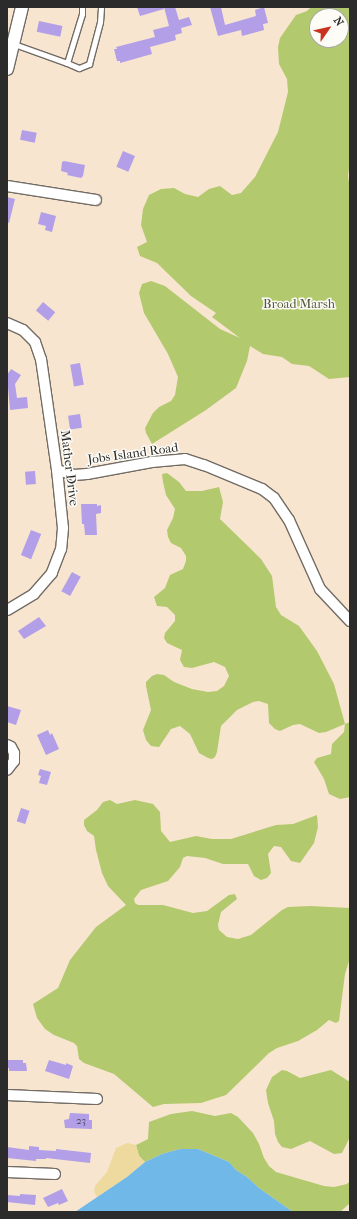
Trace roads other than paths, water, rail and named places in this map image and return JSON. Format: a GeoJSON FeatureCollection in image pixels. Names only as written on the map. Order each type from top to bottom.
{"type":"FeatureCollection","features":[{"type":"Feature","properties":{"kind":"street"},"geometry":{"type":"LineString","coordinates":[[7,69],[10,43],[22,7]]}},
{"type":"Feature","properties":{"kind":"street"},"geometry":{"type":"LineString","coordinates":[[7,186],[96,200]]}},
{"type":"Feature","properties":{"kind":"street","name":"Mather Drive"},"geometry":{"type":"LineString","coordinates":[[7,323],[24,330],[35,342],[41,359],[57,470],[63,528],[61,549],[52,573],[34,594],[7,610]]}},
{"type":"Feature","properties":{"kind":"street","name":"Jobs Island Road"},"geometry":{"type":"LineString","coordinates":[[57,470],[74,475],[87,474],[152,462],[185,459],[204,465],[262,489],[274,498],[289,520],[320,589],[350,621]]}},
{"type":"Feature","properties":{"kind":"street"},"geometry":{"type":"LineString","coordinates":[[7,746],[11,747],[14,757],[14,761],[7,770]]}},
{"type":"Feature","properties":{"kind":"street"},"geometry":{"type":"LineString","coordinates":[[7,1095],[97,1099]]}},
{"type":"Feature","properties":{"kind":"street"},"geometry":{"type":"LineString","coordinates":[[7,1172],[55,1174]]}},
{"type":"Feature","properties":{"kind":"lane"},"geometry":{"type":"LineString","coordinates":[[67,63],[82,7]]}},
{"type":"Feature","properties":{"kind":"lane"},"geometry":{"type":"LineString","coordinates":[[10,43],[79,68],[89,64],[100,22],[101,7]]}},
{"type":"Feature","properties":{"kind":"water"},"geometry":{"type":"Polygon","coordinates":[[[180,1149],[198,1149],[229,1162],[236,1170],[247,1177],[259,1188],[293,1212],[75,1212],[127,1177],[145,1162],[162,1154],[180,1149]]]}},
{"type":"Feature","properties":{"kind":"park label","name":"Broad Marsh"},"geometry":{"type":"Point","coordinates":[299,304]}}]}
